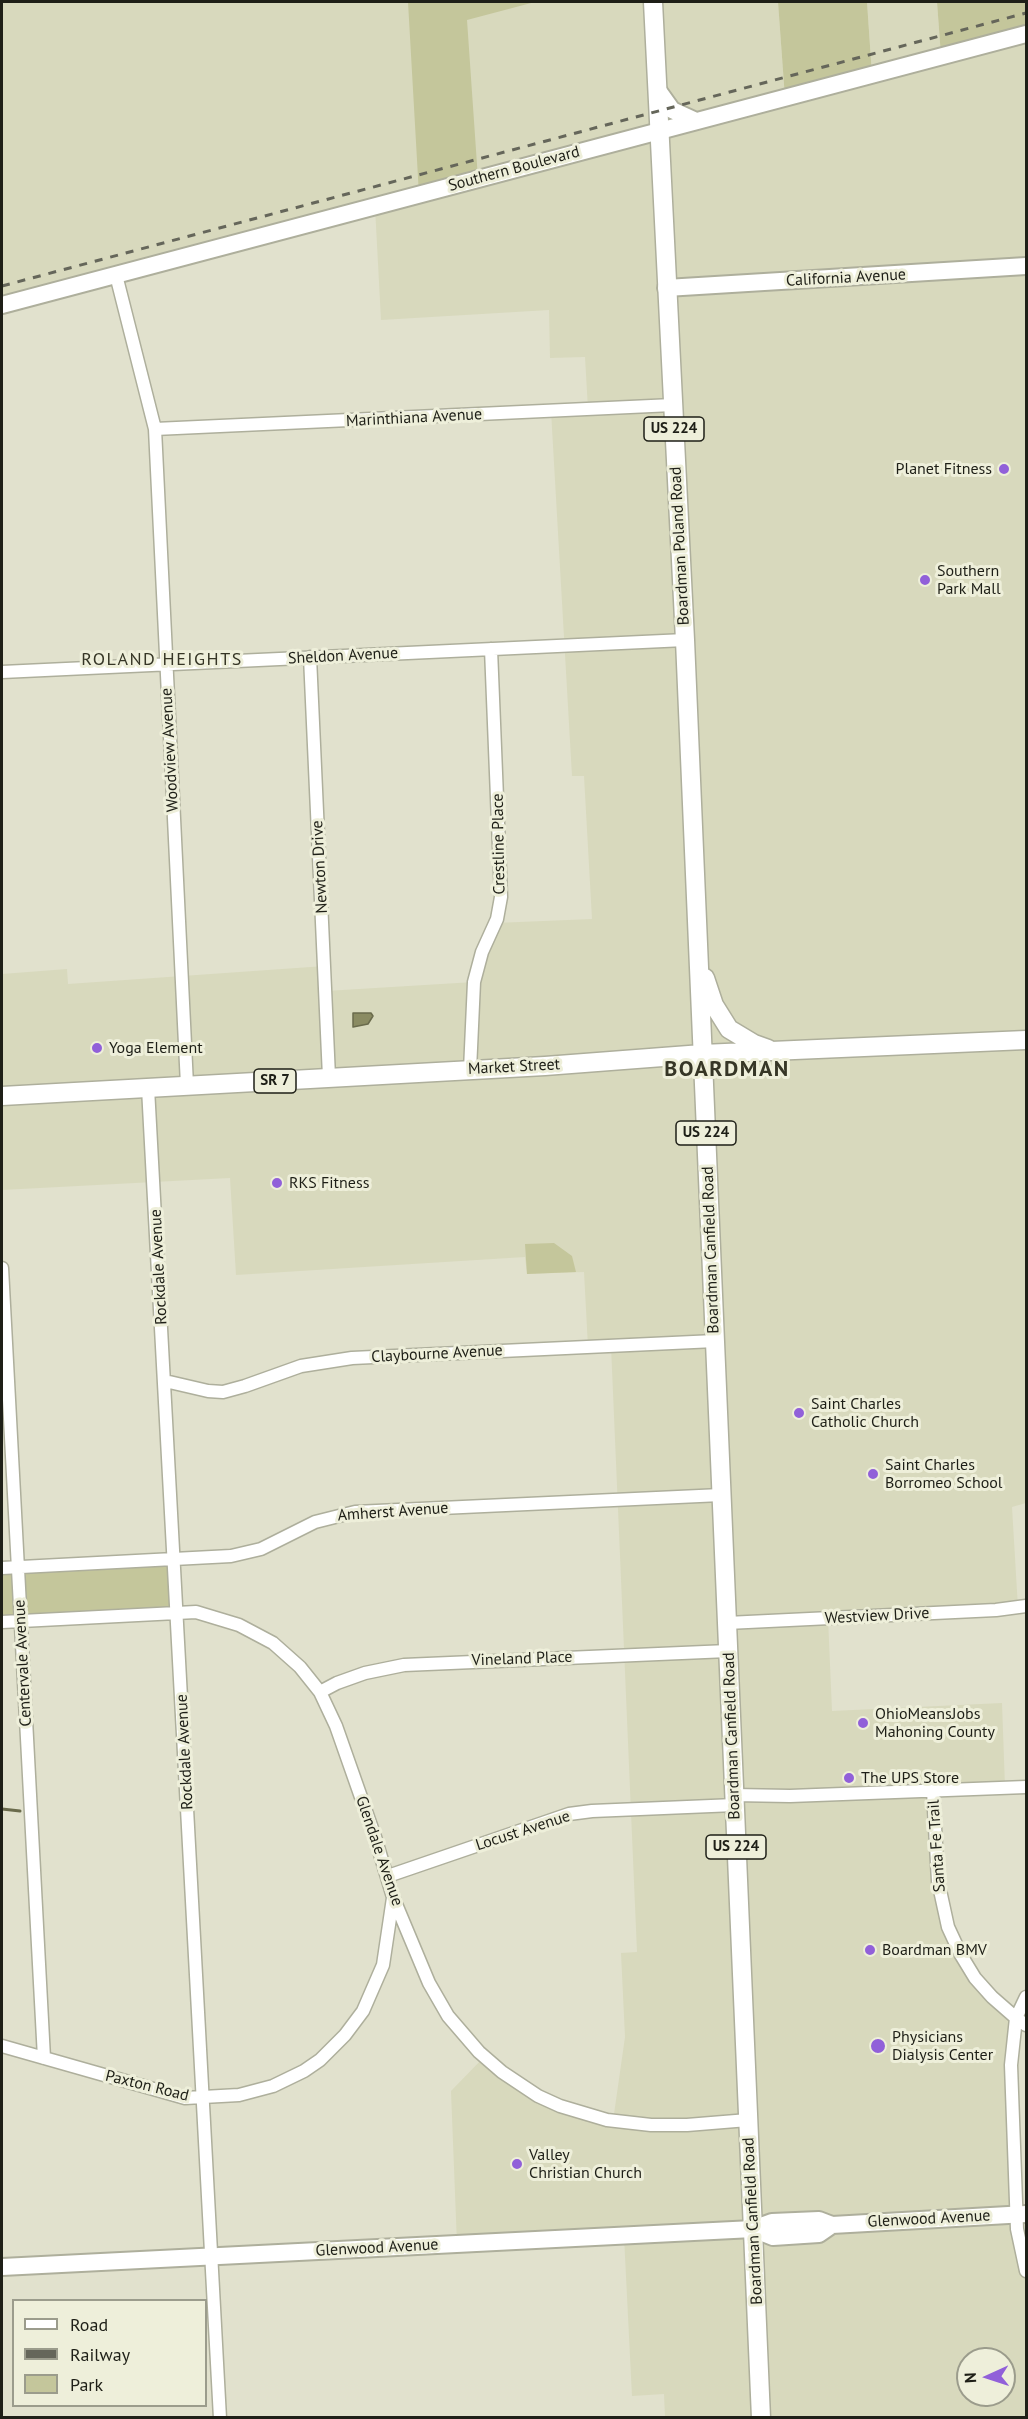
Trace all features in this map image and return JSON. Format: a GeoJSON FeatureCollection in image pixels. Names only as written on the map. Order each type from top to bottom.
{"type":"FeatureCollection","features":[{"type":"Feature","properties":{"kind":"main road","name":"Boardman Poland Road"},"geometry":{"type":"LineString","coordinates":[[653,2],[685,640],[702,1054]]}},
{"type":"Feature","properties":{"kind":"main road"},"geometry":{"type":"LineString","coordinates":[[697,947],[714,1005],[729,1029],[773,1051]]}},
{"type":"Feature","properties":{"kind":"main road","name":"Market Street"},"geometry":{"type":"LineString","coordinates":[[2,1096],[470,1070],[702,1054],[1026,1040]]}},
{"type":"Feature","properties":{"kind":"main road","name":"Boardman Canfield Road"},"geometry":{"type":"LineString","coordinates":[[702,1054],[761,2418]]}},
{"type":"Feature","properties":{"kind":"street","name":"Southern Boulevard"},"geometry":{"type":"LineString","coordinates":[[2,305],[1026,34]]}},
{"type":"Feature","properties":{"kind":"street"},"geometry":{"type":"LineString","coordinates":[[657,89],[672,110],[696,122]]}},
{"type":"Feature","properties":{"kind":"street","name":"California Avenue"},"geometry":{"type":"LineString","coordinates":[[666,288],[1026,266]]}},
{"type":"Feature","properties":{"kind":"street","name":"Woodview Avenue"},"geometry":{"type":"LineString","coordinates":[[116,275],[155,429],[187,1085]]}},
{"type":"Feature","properties":{"kind":"street","name":"Marinthiana Avenue"},"geometry":{"type":"LineString","coordinates":[[155,429],[673,405]]}},
{"type":"Feature","properties":{"kind":"street","name":"Sheldon Avenue"},"geometry":{"type":"LineString","coordinates":[[2,672],[685,640]]}},
{"type":"Feature","properties":{"kind":"street","name":"Crestline Place"},"geometry":{"type":"LineString","coordinates":[[470,1070],[474,982],[482,952],[497,919],[501,897],[491,649]]}},
{"type":"Feature","properties":{"kind":"street","name":"Newton Drive"},"geometry":{"type":"LineString","coordinates":[[310,657],[329,1077]]}},
{"type":"Feature","properties":{"kind":"street","name":"Rockdale Avenue"},"geometry":{"type":"LineString","coordinates":[[148,1088],[220,2418]]}},
{"type":"Feature","properties":{"kind":"street","name":"Centervale Avenue"},"geometry":{"type":"LineString","coordinates":[[2,1268],[44,2058]]}},
{"type":"Feature","properties":{"kind":"street","name":"Claybourne Avenue"},"geometry":{"type":"LineString","coordinates":[[165,1381],[222,1392],[246,1386],[301,1366],[352,1358],[714,1341]]}},
{"type":"Feature","properties":{"kind":"street","name":"Amherst Avenue"},"geometry":{"type":"LineString","coordinates":[[2,1568],[175,1560],[249,1553],[273,1544],[315,1522],[355,1512],[721,1495]]}},
{"type":"Feature","properties":{"kind":"street","name":"Westview Drive"},"geometry":{"type":"LineString","coordinates":[[727,1623],[996,1610],[1026,1606]]}},
{"type":"Feature","properties":{"kind":"street","name":"Glendale Avenue"},"geometry":{"type":"LineString","coordinates":[[2,1622],[196,1612],[220,1618],[257,1633],[288,1655],[320,1692],[336,1726],[388,1876],[393,1897],[429,1983],[448,2016],[479,2052],[517,2083],[560,2106],[607,2120],[651,2125],[687,2125],[748,2120]]}},
{"type":"Feature","properties":{"kind":"street","name":"Vineland Place"},"geometry":{"type":"LineString","coordinates":[[320,1692],[365,1672],[404,1665],[728,1651]]}},
{"type":"Feature","properties":{"kind":"street","name":"Locust Avenue"},"geometry":{"type":"LineString","coordinates":[[388,1876],[569,1814],[790,1796],[1026,1787]]}},
{"type":"Feature","properties":{"kind":"street","name":"Santa Fe Trail"},"geometry":{"type":"LineString","coordinates":[[933,1791],[938,1881],[948,1927],[960,1954],[975,1978],[992,1997],[1021,2022]]}},
{"type":"Feature","properties":{"kind":"street","name":"Paxton Road"},"geometry":{"type":"LineString","coordinates":[[2,2046],[185,2098],[239,2095],[281,2083],[320,2060],[345,2035],[363,2011],[380,1974],[387,1948],[393,1897]]}},
{"type":"Feature","properties":{"kind":"street"},"geometry":{"type":"LineString","coordinates":[[1026,1997],[1011,2065],[1022,2214],[1018,2238],[1026,2271]]}},
{"type":"Feature","properties":{"kind":"street","name":"Glenwood Avenue"},"geometry":{"type":"LineString","coordinates":[[2,2267],[753,2229],[772,2222],[819,2220],[832,2225],[1022,2214]]}},
{"type":"Feature","properties":{"kind":"shaded area"},"geometry":{"type":"Polygon","coordinates":[[[2,2],[778,2],[785,97],[872,75],[867,2],[937,2],[941,56],[1026,34],[1026,1503],[1012,1507],[1018,1608],[828,1618],[832,1711],[1002,1703],[1005,1787],[933,1790],[938,1881],[960,1955],[1016,2018],[1017,2201],[1026,2271],[1026,2417],[665,2417],[664,2394],[632,2396],[624,2236],[457,2244],[451,2091],[484,2057],[517,2083],[613,2121],[625,2037],[621,1953],[637,1952],[611,1346],[588,1347],[584,1272],[527,1274],[525,1257],[236,1275],[230,1178],[2,1190],[2,974],[67,969],[68,984],[325,966],[326,991],[474,982],[495,923],[592,919],[584,776],[572,776],[551,411],[588,409],[585,357],[550,358],[549,310],[381,320],[375,207],[2,305],[2,2]]]}},
{"type":"Feature","properties":{"kind":"shaded area"},"geometry":{"type":"Polygon","coordinates":[[[353,1013],[371,1013],[373,1016],[368,1024],[353,1027],[353,1013]]]}},
{"type":"Feature","properties":{"kind":"green space"},"geometry":{"type":"Polygon","coordinates":[[[408,2],[535,2],[467,20],[478,179],[419,195],[408,2]]]}},
{"type":"Feature","properties":{"kind":"green space"},"geometry":{"type":"Polygon","coordinates":[[[778,2],[867,2],[872,75],[785,98],[778,2]]]}},
{"type":"Feature","properties":{"kind":"green space"},"geometry":{"type":"Polygon","coordinates":[[[937,2],[1026,2],[1026,34],[941,56],[937,2]]]}},
{"type":"Feature","properties":{"kind":"green space"},"geometry":{"type":"Polygon","coordinates":[[[554,1243],[572,1256],[576,1272],[527,1274],[525,1244],[554,1243]]]}},
{"type":"Feature","properties":{"kind":"green space"},"geometry":{"type":"Polygon","coordinates":[[[175,1560],[178,1612],[2,1622],[2,1568],[175,1560]]]}},
{"type":"Feature","properties":{"kind":"waterway"},"geometry":{"type":"LineString","coordinates":[[2,1809],[20,1811]]}},
{"type":"Feature","properties":{"kind":"railway"},"geometry":{"type":"LineString","coordinates":[[2,286],[1026,13]]}},
{"type":"Feature","properties":{"kind":"place","name":"Planet Fitness"},"geometry":{"type":"Point","coordinates":[1004,469]}},
{"type":"Feature","properties":{"kind":"place","name":"Southern Park Mall"},"geometry":{"type":"Point","coordinates":[925,580]}},
{"type":"Feature","properties":{"kind":"place","name":"Yoga Element"},"geometry":{"type":"Point","coordinates":[97,1048]}},
{"type":"Feature","properties":{"kind":"place","name":"RKS Fitness"},"geometry":{"type":"Point","coordinates":[277,1183]}},
{"type":"Feature","properties":{"kind":"place","name":"Saint Charles Catholic Church"},"geometry":{"type":"Point","coordinates":[799,1413]}},
{"type":"Feature","properties":{"kind":"place","name":"Saint Charles Borromeo School"},"geometry":{"type":"Point","coordinates":[873,1474]}},
{"type":"Feature","properties":{"kind":"place","name":"OhioMeansJobs Mahoning County"},"geometry":{"type":"Point","coordinates":[863,1723]}},
{"type":"Feature","properties":{"kind":"place","name":"The UPS Store"},"geometry":{"type":"Point","coordinates":[849,1778]}},
{"type":"Feature","properties":{"kind":"place","name":"Boardman BMV"},"geometry":{"type":"Point","coordinates":[870,1950]}},
{"type":"Feature","properties":{"kind":"place","name":"Physicians Dialysis Center"},"geometry":{"type":"Point","coordinates":[878,2046]}},
{"type":"Feature","properties":{"kind":"place","name":"Valley Christian Church"},"geometry":{"type":"Point","coordinates":[517,2164]}},
{"type":"Feature","properties":{"kind":"district","name":"ROLAND HEIGHTS"},"geometry":{"type":"Point","coordinates":[162,660]}},
{"type":"Feature","properties":{"kind":"district","name":"BOARDMAN"},"geometry":{"type":"Point","coordinates":[727,1070]}}]}
